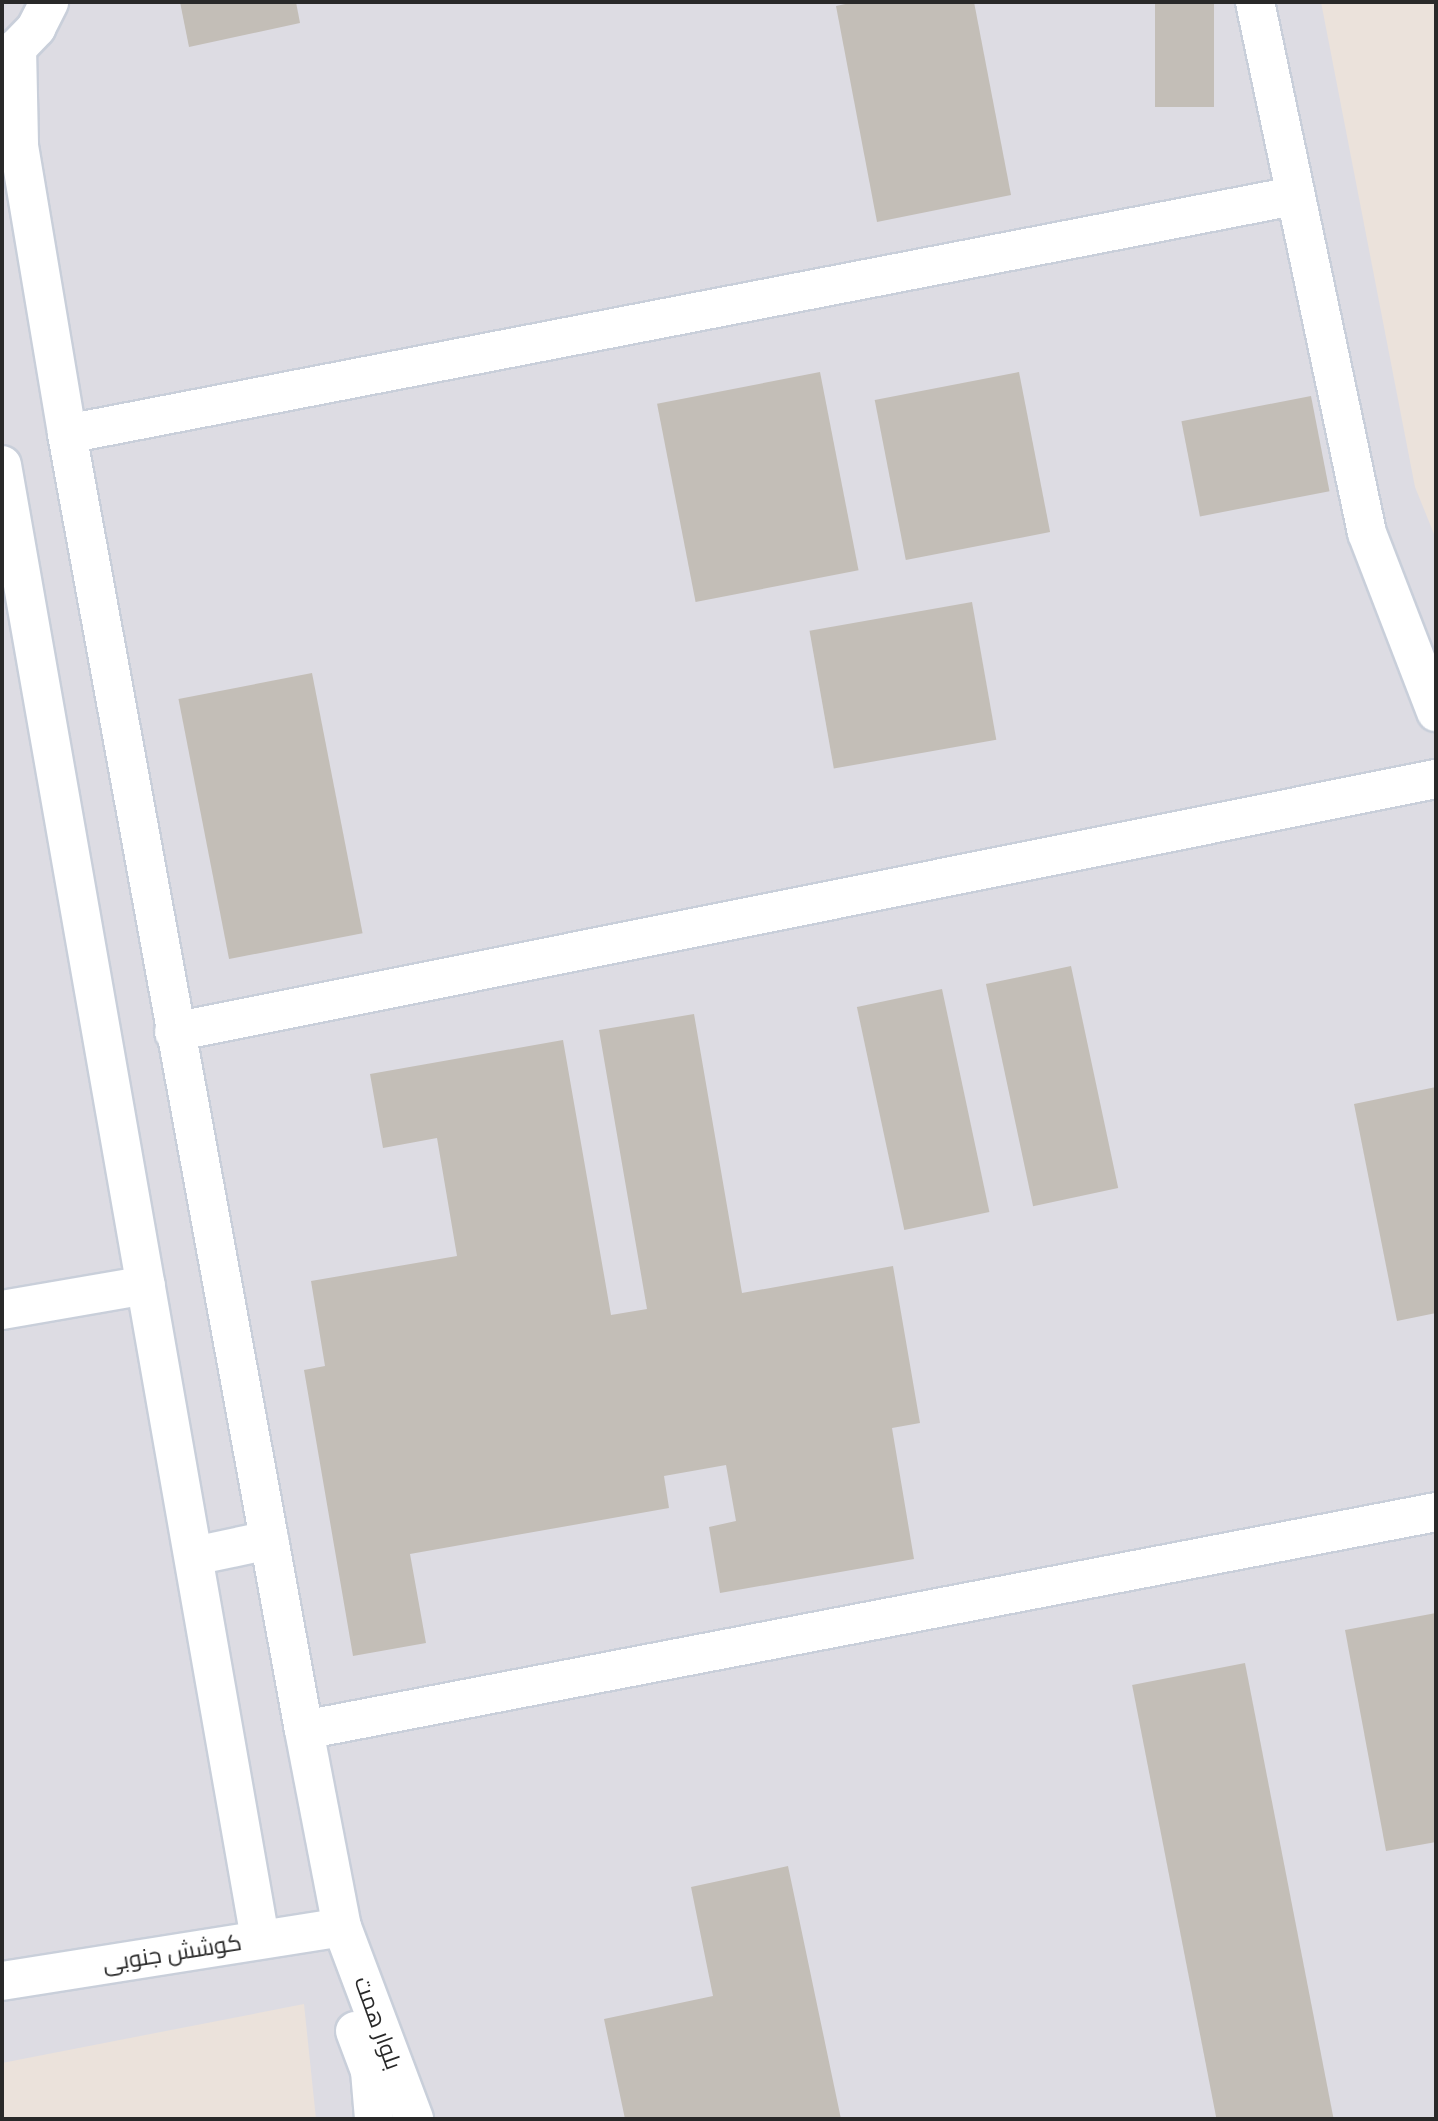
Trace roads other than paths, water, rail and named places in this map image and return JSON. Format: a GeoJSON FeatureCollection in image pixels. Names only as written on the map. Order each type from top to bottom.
{"type":"FeatureCollection","features":[{"type":"Feature","properties":{"kind":"street"},"geometry":{"type":"LineString","coordinates":[[49,2],[36,28],[9,53],[19,146],[67,434],[174,1032],[304,1730],[330,1929]]}},
{"type":"Feature","properties":{"kind":"street"},"geometry":{"type":"LineString","coordinates":[[1255,2],[1367,533],[1436,712]]}},
{"type":"Feature","properties":{"kind":"street"},"geometry":{"type":"LineString","coordinates":[[67,434],[1294,195]]}},
{"type":"Feature","properties":{"kind":"street"},"geometry":{"type":"LineString","coordinates":[[2,465],[12,574],[146,1285],[260,1939]]}},
{"type":"Feature","properties":{"kind":"street"},"geometry":{"type":"LineString","coordinates":[[174,1032],[1436,779]]}},
{"type":"Feature","properties":{"kind":"street"},"geometry":{"type":"LineString","coordinates":[[2,1310],[146,1285]]}},
{"type":"Feature","properties":{"kind":"street"},"geometry":{"type":"LineString","coordinates":[[304,1730],[1436,1512]]}},
{"type":"Feature","properties":{"kind":"street"},"geometry":{"type":"LineString","coordinates":[[194,1556],[269,1540]]}},
{"type":"Feature","properties":{"kind":"street","name":"کوشش جنوبی"},"geometry":{"type":"LineString","coordinates":[[2,1981],[330,1929]]}},
{"type":"Feature","properties":{"kind":"street","name":"بلوار همت"},"geometry":{"type":"LineString","coordinates":[[330,1929],[370,2071],[374,2119]]}},
{"type":"Feature","properties":{"kind":"street","name":"بلوار همت"},"geometry":{"type":"LineString","coordinates":[[330,1929],[414,2119]]}}]}
